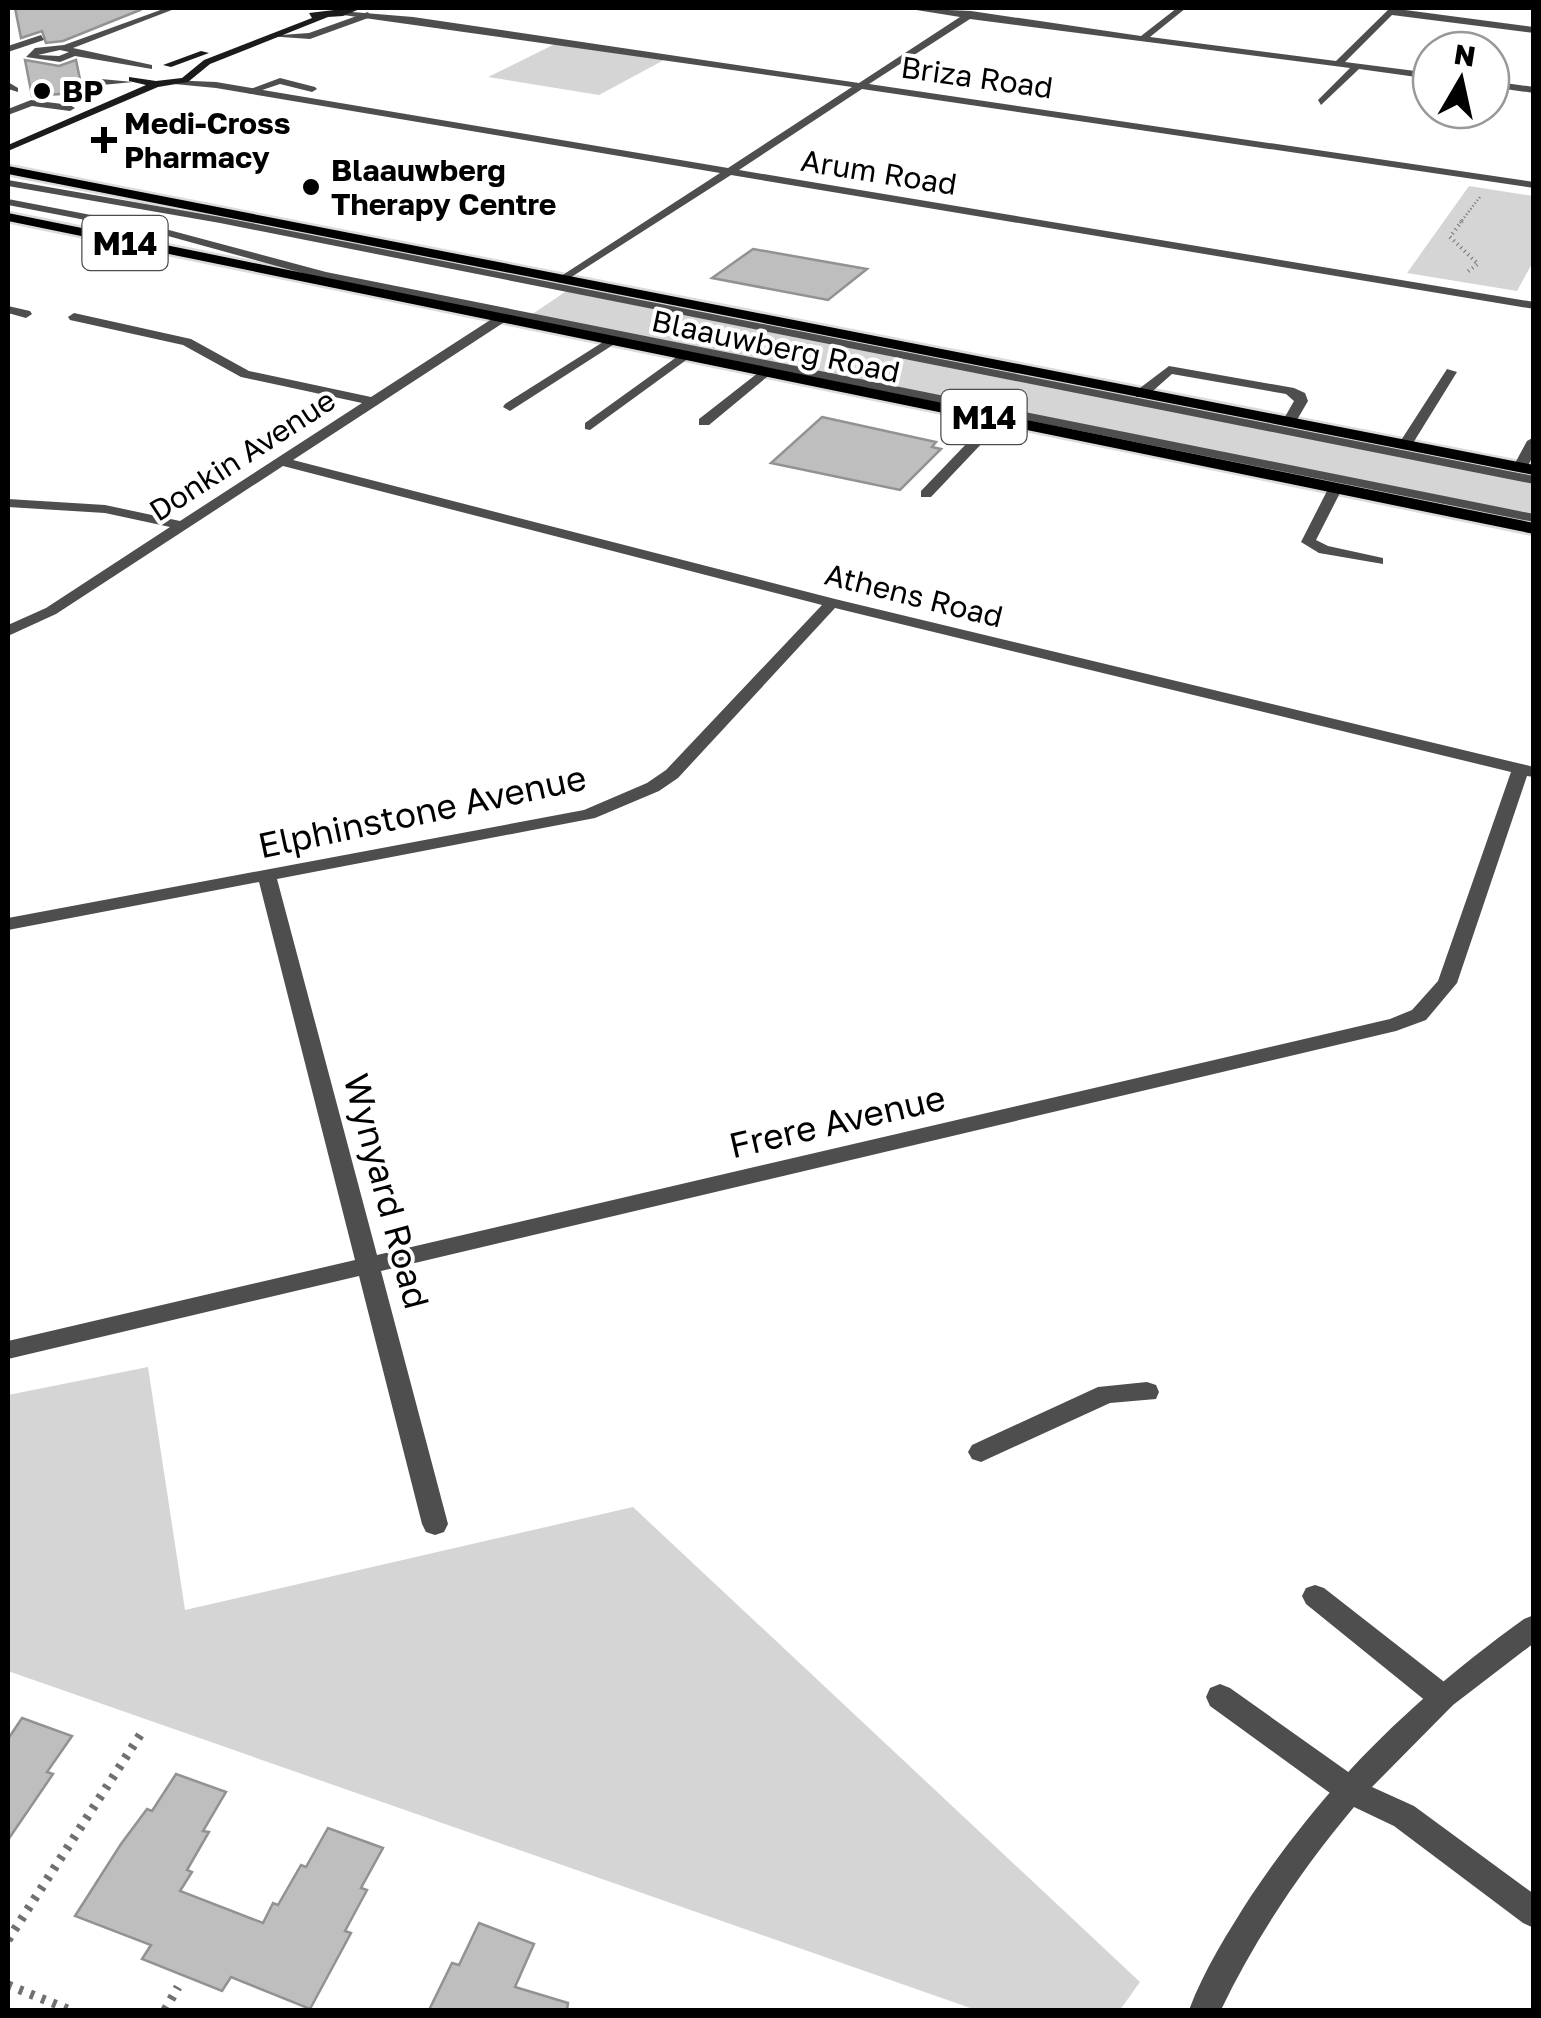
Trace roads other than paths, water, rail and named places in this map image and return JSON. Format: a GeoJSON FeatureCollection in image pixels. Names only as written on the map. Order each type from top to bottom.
{"type":"FeatureCollection","features":[{"type":"Feature","properties":{"kind":"main road","name":"Blaauwberg Road"},"geometry":{"type":"LineString","coordinates":[[8,170],[487,265],[558,284],[1527,469]]}},
{"type":"Feature","properties":{"kind":"main road","name":"Blaauwberg Road"},"geometry":{"type":"LineString","coordinates":[[8,217],[1534,529]]}},
{"type":"Feature","properties":{"kind":"street"},"geometry":{"type":"LineString","coordinates":[[8,55],[72,50],[173,8]]}},
{"type":"Feature","properties":{"kind":"street"},"geometry":{"type":"LineString","coordinates":[[32,54],[131,79],[169,83],[271,36],[358,8]]}},
{"type":"Feature","properties":{"kind":"street","name":"Briza Road"},"geometry":{"type":"LineString","coordinates":[[358,8],[413,20]]}},
{"type":"Feature","properties":{"kind":"street"},"geometry":{"type":"LineString","coordinates":[[908,8],[1411,73]]}},
{"type":"Feature","properties":{"kind":"street"},"geometry":{"type":"LineString","coordinates":[[476,304],[516,298],[558,284],[981,8]]}},
{"type":"Feature","properties":{"kind":"street"},"geometry":{"type":"LineString","coordinates":[[1143,38],[1182,8]]}},
{"type":"Feature","properties":{"kind":"street"},"geometry":{"type":"LineString","coordinates":[[1338,64],[1392,10],[1534,30]]}},
{"type":"Feature","properties":{"kind":"street"},"geometry":{"type":"LineString","coordinates":[[299,12],[324,16]]}},
{"type":"Feature","properties":{"kind":"street","name":"Briza Road"},"geometry":{"type":"LineString","coordinates":[[340,14],[413,20],[1534,186]]}},
{"type":"Feature","properties":{"kind":"street"},"geometry":{"type":"LineString","coordinates":[[271,36],[310,36],[368,15]]}},
{"type":"Feature","properties":{"kind":"street"},"geometry":{"type":"LineString","coordinates":[[72,50],[149,67],[168,65],[288,16]]}},
{"type":"Feature","properties":{"kind":"street"},"geometry":{"type":"LineString","coordinates":[[8,55],[41,38]]}},
{"type":"Feature","properties":{"kind":"street"},"geometry":{"type":"LineString","coordinates":[[60,60],[72,50]]}},
{"type":"Feature","properties":{"kind":"street"},"geometry":{"type":"LineString","coordinates":[[168,65],[194,72]]}},
{"type":"Feature","properties":{"kind":"street"},"geometry":{"type":"LineString","coordinates":[[1321,102],[1356,66]]}},
{"type":"Feature","properties":{"kind":"street"},"geometry":{"type":"LineString","coordinates":[[8,134],[70,108],[149,67]]}},
{"type":"Feature","properties":{"kind":"street","name":"Arum Road"},"geometry":{"type":"LineString","coordinates":[[194,72],[216,85]]}},
{"type":"Feature","properties":{"kind":"street"},"geometry":{"type":"LineString","coordinates":[[8,112],[31,103],[50,102],[101,82],[131,79]]}},
{"type":"Feature","properties":{"kind":"street"},"geometry":{"type":"LineString","coordinates":[[250,91],[280,81],[312,89]]}},
{"type":"Feature","properties":{"kind":"street","name":"Arum Road"},"geometry":{"type":"LineString","coordinates":[[169,83],[216,85],[1534,306]]}},
{"type":"Feature","properties":{"kind":"street"},"geometry":{"type":"LineString","coordinates":[[8,148],[156,84]]}},
{"type":"Feature","properties":{"kind":"street"},"geometry":{"type":"LineString","coordinates":[[13,91],[31,103]]}},
{"type":"Feature","properties":{"kind":"street"},"geometry":{"type":"LineString","coordinates":[[50,102],[70,108]]}},
{"type":"Feature","properties":{"kind":"street"},"geometry":{"type":"LineString","coordinates":[[8,183],[558,284],[1534,480]]}},
{"type":"Feature","properties":{"kind":"street"},"geometry":{"type":"LineString","coordinates":[[8,202],[169,233],[435,306]]}},
{"type":"Feature","properties":{"kind":"street"},"geometry":{"type":"LineString","coordinates":[[313,273],[349,263],[367,249],[487,265]]}},
{"type":"Feature","properties":{"kind":"street"},"geometry":{"type":"LineString","coordinates":[[313,273],[1534,518]]}},
{"type":"Feature","properties":{"kind":"street"},"geometry":{"type":"LineString","coordinates":[[8,310],[26,314]]}},
{"type":"Feature","properties":{"kind":"street"},"geometry":{"type":"LineString","coordinates":[[74,317],[187,342],[245,374],[375,402]]}},
{"type":"Feature","properties":{"kind":"street","name":"Donkin Avenue"},"geometry":{"type":"LineString","coordinates":[[8,631],[51,610],[185,526],[502,318]]}},
{"type":"Feature","properties":{"kind":"street"},"geometry":{"type":"LineString","coordinates":[[510,407],[612,340]]}},
{"type":"Feature","properties":{"kind":"street"},"geometry":{"type":"LineString","coordinates":[[590,426],[685,355]]}},
{"type":"Feature","properties":{"kind":"street"},"geometry":{"type":"LineString","coordinates":[[1140,394],[1169,370],[1289,391],[1302,401],[1289,422]]}},
{"type":"Feature","properties":{"kind":"street"},"geometry":{"type":"LineString","coordinates":[[704,422],[767,372]]}},
{"type":"Feature","properties":{"kind":"street"},"geometry":{"type":"LineString","coordinates":[[1405,445],[1450,372]]}},
{"type":"Feature","properties":{"kind":"street"},"geometry":{"type":"LineString","coordinates":[[926,494],[998,420]]}},
{"type":"Feature","properties":{"kind":"street"},"geometry":{"type":"LineString","coordinates":[[1527,469],[1534,442]]}},
{"type":"Feature","properties":{"kind":"street","name":"Athens Road"},"geometry":{"type":"LineString","coordinates":[[284,462],[832,604],[1528,770]]}},
{"type":"Feature","properties":{"kind":"street"},"geometry":{"type":"LineString","coordinates":[[1335,489],[1308,542],[1324,550],[1378,561]]}},
{"type":"Feature","properties":{"kind":"street"},"geometry":{"type":"LineString","coordinates":[[8,503],[104,508],[185,526]]}},
{"type":"Feature","properties":{"kind":"street","name":"Elphinstone Avenue"},"geometry":{"type":"LineString","coordinates":[[8,924],[589,814],[672,774],[832,604]]}},
{"type":"Feature","properties":{"kind":"street","name":"Frere Avenue"},"geometry":{"type":"LineString","coordinates":[[8,1350],[1396,1024],[1419,1014],[1447,983],[1528,770]]}},
{"type":"Feature","properties":{"kind":"street","name":"Wynyard Road"},"geometry":{"type":"LineString","coordinates":[[267,876],[435,1524]]}},
{"type":"Feature","properties":{"kind":"street"},"geometry":{"type":"LineString","coordinates":[[981,1452],[1107,1394],[1147,1392]]}},
{"type":"Feature","properties":{"kind":"street"},"geometry":{"type":"LineString","coordinates":[[1315,1596],[1442,1697]]}},
{"type":"Feature","properties":{"kind":"street"},"geometry":{"type":"LineString","coordinates":[[1205,2010],[1252,1923],[1324,1822],[1442,1697],[1534,1627]]}},
{"type":"Feature","properties":{"kind":"street"},"geometry":{"type":"LineString","coordinates":[[1220,1697],[1351,1791],[1404,1816],[1534,1913]]}},
{"type":"Feature","properties":{"kind":"place","name":"BP"},"geometry":{"type":"Point","coordinates":[42,91]}},
{"type":"Feature","properties":{"kind":"place","name":"Medi-Cross Pharmacy"},"geometry":{"type":"Point","coordinates":[104,140]}},
{"type":"Feature","properties":{"kind":"place","name":"Blaauwberg Therapy Centre"},"geometry":{"type":"Point","coordinates":[311,187]}}]}
